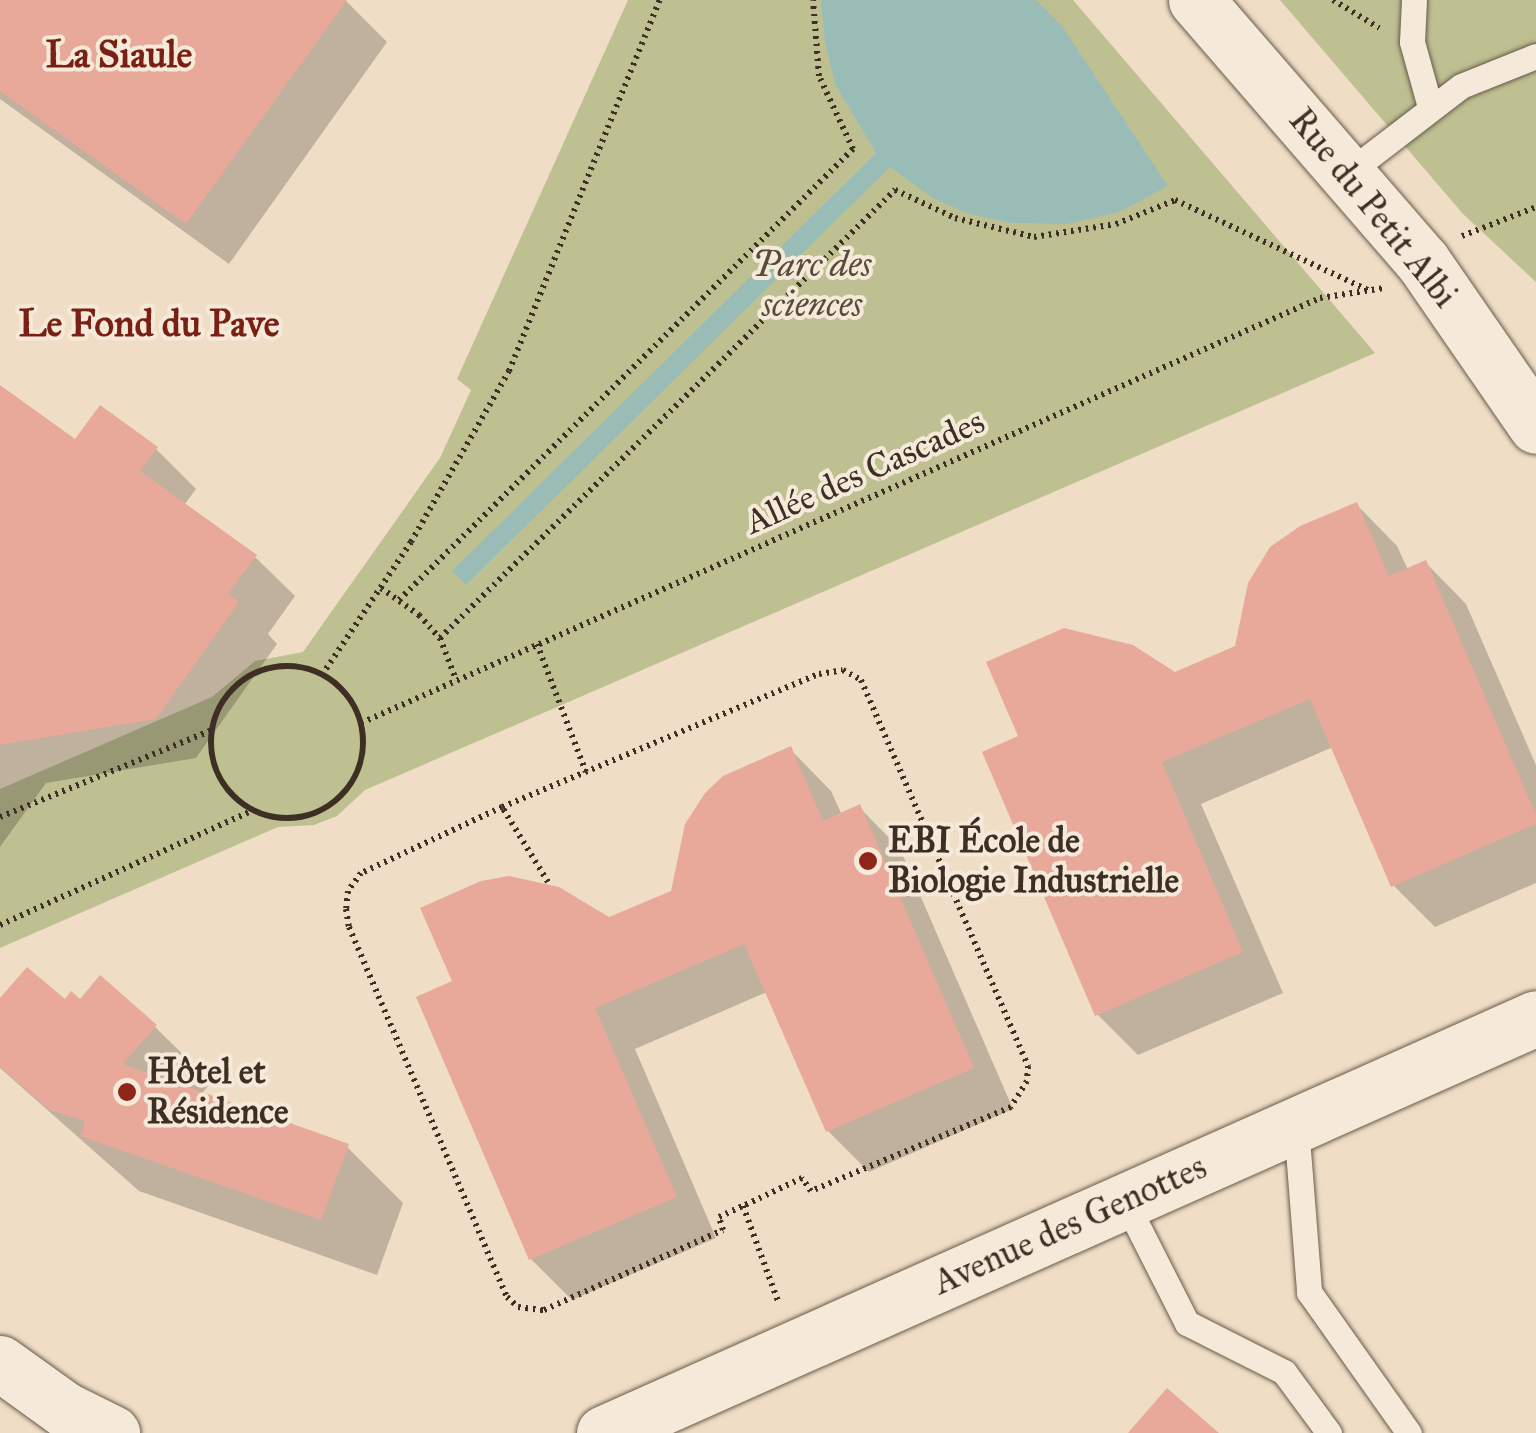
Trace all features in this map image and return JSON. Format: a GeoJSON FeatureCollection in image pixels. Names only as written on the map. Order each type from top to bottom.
{"type":"FeatureCollection","features":[{"type":"Feature","properties":{"kind":"street","name":"Rue du Petit Albi"},"geometry":{"type":"LineString","coordinates":[[1196,0],[1349,172],[1423,262],[1536,426]]}},
{"type":"Feature","properties":{"kind":"street","name":"Avenue des Genottes"},"geometry":{"type":"LineString","coordinates":[[604,1433],[1536,1018]]}},
{"type":"Feature","properties":{"kind":"street"},"geometry":{"type":"LineString","coordinates":[[0,1362],[64,1409],[112,1433]]}},
{"type":"Feature","properties":{"kind":"lane"},"geometry":{"type":"LineString","coordinates":[[1414,0],[1412,42],[1430,106]]}},
{"type":"Feature","properties":{"kind":"lane"},"geometry":{"type":"LineString","coordinates":[[1349,172],[1430,106],[1461,86],[1536,56]]}},
{"type":"Feature","properties":{"kind":"lane"},"geometry":{"type":"LineString","coordinates":[[1296,1125],[1310,1292],[1409,1433]]}},
{"type":"Feature","properties":{"kind":"lane"},"geometry":{"type":"LineString","coordinates":[[1125,1201],[1187,1322],[1284,1372],[1329,1433]]}},
{"type":"Feature","properties":{"kind":"path"},"geometry":{"type":"LineString","coordinates":[[322,675],[381,588],[508,370],[660,0]]}},
{"type":"Feature","properties":{"kind":"path"},"geometry":{"type":"LineString","coordinates":[[399,600],[853,149],[819,76],[813,0]]}},
{"type":"Feature","properties":{"kind":"path"},"geometry":{"type":"LineString","coordinates":[[1333,0],[1367,23]]}},
{"type":"Feature","properties":{"kind":"path"},"geometry":{"type":"LineString","coordinates":[[440,638],[895,190],[955,218],[1034,237],[1116,224],[1175,200],[1370,291]]}},
{"type":"Feature","properties":{"kind":"path"},"geometry":{"type":"LineString","coordinates":[[1446,242],[1536,206]]}},
{"type":"Feature","properties":{"kind":"path","name":"Allée des Cascades"},"geometry":{"type":"LineString","coordinates":[[361,722],[1320,298],[1394,286]]}},
{"type":"Feature","properties":{"kind":"path"},"geometry":{"type":"LineString","coordinates":[[381,588],[440,638],[456,680]]}},
{"type":"Feature","properties":{"kind":"path"},"geometry":{"type":"LineString","coordinates":[[537,644],[586,772]]}},
{"type":"Feature","properties":{"kind":"path"},"geometry":{"type":"LineString","coordinates":[[297,667],[322,675],[350,698],[361,722],[361,763],[340,798],[304,817],[276,818],[252,810],[219,777],[212,730],[227,695],[258,672],[297,667]]}},
{"type":"Feature","properties":{"kind":"path"},"geometry":{"type":"LineString","coordinates":[[843,670],[861,680],[1028,1066],[1022,1093],[1011,1107],[811,1191],[802,1178],[719,1218],[723,1230],[544,1310],[518,1307],[507,1296],[346,909],[348,892],[361,874],[586,772],[819,674],[843,670]]}},
{"type":"Feature","properties":{"kind":"path"},"geometry":{"type":"LineString","coordinates":[[0,817],[212,730]]}},
{"type":"Feature","properties":{"kind":"path"},"geometry":{"type":"LineString","coordinates":[[502,807],[548,882]]}},
{"type":"Feature","properties":{"kind":"path"},"geometry":{"type":"LineString","coordinates":[[0,926],[252,810]]}},
{"type":"Feature","properties":{"kind":"path"},"geometry":{"type":"LineString","coordinates":[[743,1206],[778,1302]]}},
{"type":"Feature","properties":{"kind":"green space","name":"Parc des sciences"},"geometry":{"type":"Polygon","coordinates":[[[628,0],[1073,0],[1375,353],[365,790],[337,816],[314,825],[278,827],[0,948],[0,789],[212,697],[255,661],[303,652],[440,458],[471,390],[457,379],[628,0]]]}},
{"type":"Feature","properties":{"kind":"green space"},"geometry":{"type":"Polygon","coordinates":[[[1280,0],[1536,0],[1536,282],[1463,214],[1280,0]]]}},
{"type":"Feature","properties":{"kind":"water"},"geometry":{"type":"Polygon","coordinates":[[[821,0],[1036,0],[1062,26],[1168,186],[1119,212],[1067,224],[1011,223],[970,214],[934,199],[890,167],[466,585],[452,571],[876,153],[835,84],[825,43],[821,0]]]}},
{"type":"Feature","properties":{"kind":"building"},"geometry":{"type":"Polygon","coordinates":[[[0,0],[347,0],[186,224],[0,91],[0,0]]]}},
{"type":"Feature","properties":{"kind":"building"},"geometry":{"type":"Polygon","coordinates":[[[0,385],[75,439],[100,405],[158,447],[140,471],[257,555],[228,594],[239,602],[156,719],[0,745],[0,385]]]}},
{"type":"Feature","properties":{"kind":"building"},"geometry":{"type":"Polygon","coordinates":[[[1357,502],[1389,576],[1426,560],[1536,815],[1536,824],[1391,887],[1310,699],[1162,762],[1243,952],[1095,1016],[982,752],[1018,736],[986,662],[1064,628],[1133,645],[1175,672],[1235,646],[1248,583],[1270,547],[1300,526],[1357,502]]]}},
{"type":"Feature","properties":{"kind":"building"},"geometry":{"type":"Polygon","coordinates":[[[791,746],[823,821],[860,804],[974,1068],[826,1132],[744,944],[595,1008],[677,1197],[529,1260],[416,997],[452,981],[420,908],[481,881],[509,876],[559,887],[609,917],[671,891],[685,824],[705,793],[723,776],[791,746]]]}},
{"type":"Feature","properties":{"kind":"building","name":"Hôtel et Résidence"},"geometry":{"type":"Polygon","coordinates":[[[27,967],[65,999],[71,991],[80,999],[100,975],[157,1025],[123,1064],[349,1144],[321,1220],[80,1136],[85,1121],[50,1110],[0,1067],[0,998],[27,967]]]}},
{"type":"Feature","properties":{"kind":"building"},"geometry":{"type":"Polygon","coordinates":[[[1167,1388],[1219,1433],[1128,1433],[1167,1388]]]}},
{"type":"Feature","properties":{"kind":"place","name":"EBI École de Biologie Industrielle"},"geometry":{"type":"Point","coordinates":[868,861]}},
{"type":"Feature","properties":{"kind":"place","name":"Hôtel et Résidence"},"geometry":{"type":"Point","coordinates":[127,1092]}},
{"type":"Feature","properties":{"kind":"district","name":"La Siaule"},"geometry":{"type":"Point","coordinates":[119,55]}},
{"type":"Feature","properties":{"kind":"district","name":"Le Fond du Pave"},"geometry":{"type":"Point","coordinates":[149,324]}}]}
